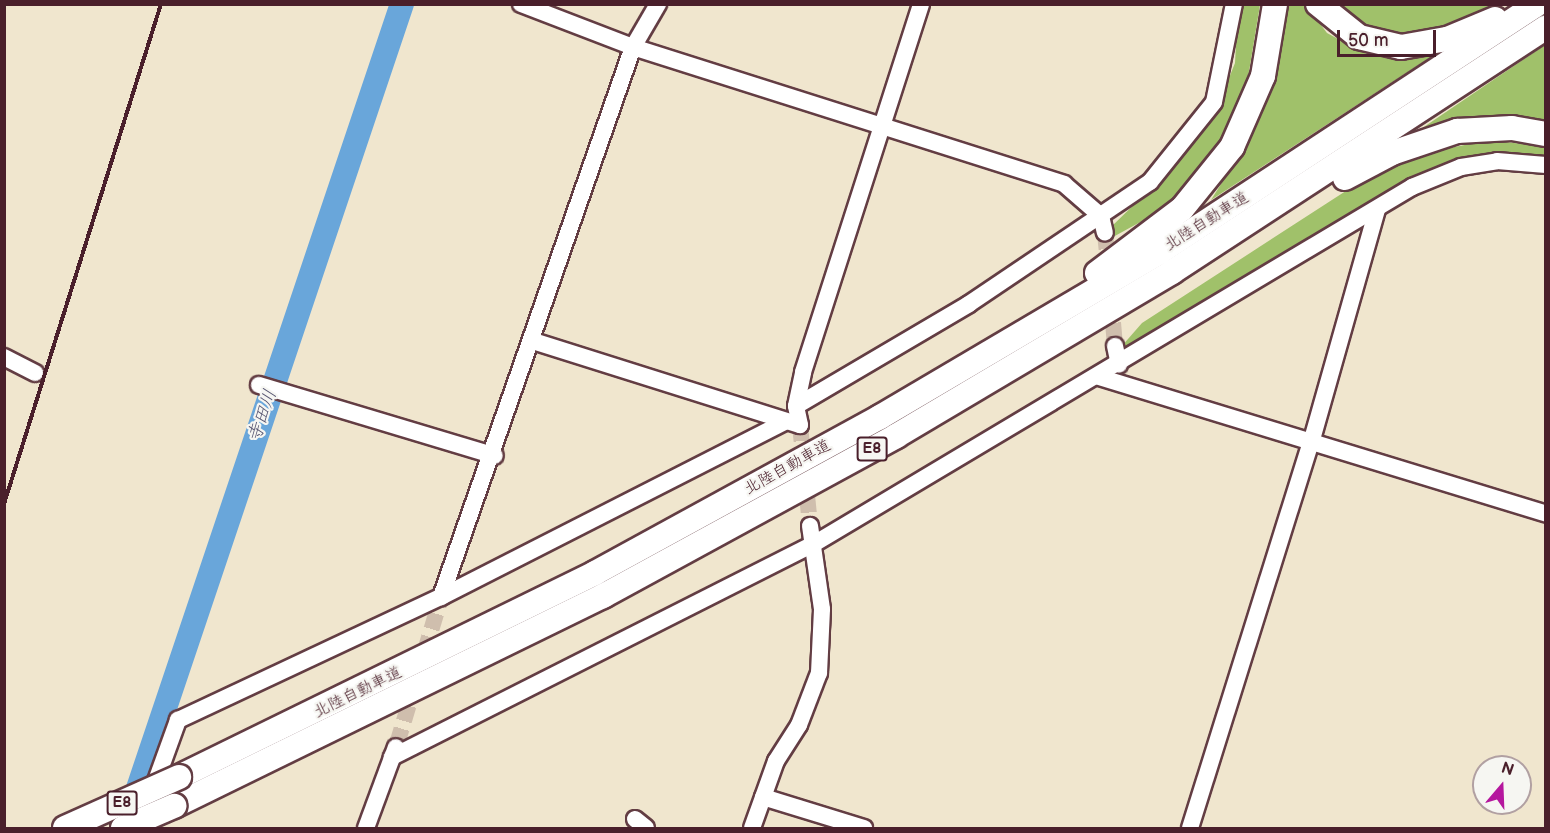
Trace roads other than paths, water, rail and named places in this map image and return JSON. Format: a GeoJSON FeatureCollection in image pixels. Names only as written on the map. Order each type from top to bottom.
{"type":"FeatureCollection","features":[{"type":"Feature","properties":{"kind":"highway"},"geometry":{"type":"LineString","coordinates":[[880,417],[1119,258],[1200,190],[1232,147],[1255,100],[1275,4]]}},
{"type":"Feature","properties":{"kind":"highway"},"geometry":{"type":"LineString","coordinates":[[1318,4],[1359,38],[1401,47],[1467,33],[1531,15]]}},
{"type":"Feature","properties":{"kind":"highway","name":"北陸自動車道"},"geometry":{"type":"LineString","coordinates":[[65,828],[179,777],[585,578],[880,417],[1169,246],[1531,15]]}},
{"type":"Feature","properties":{"kind":"highway","name":"北陸自動車道"},"geometry":{"type":"LineString","coordinates":[[123,828],[174,806],[603,596],[1052,344],[1295,194],[1531,15]]}},
{"type":"Feature","properties":{"kind":"highway"},"geometry":{"type":"LineString","coordinates":[[1052,344],[1392,153],[1485,128],[1545,134]]}},
{"type":"Feature","properties":{"kind":"street"},"geometry":{"type":"LineString","coordinates":[[521,4],[633,47],[1064,184],[1101,216],[1105,233]]}},
{"type":"Feature","properties":{"kind":"street"},"geometry":{"type":"LineString","coordinates":[[441,597],[495,456],[633,47],[658,4]]}},
{"type":"Feature","properties":{"kind":"street"},"geometry":{"type":"LineString","coordinates":[[533,341],[784,422],[800,424],[796,406],[879,124],[921,4]]}},
{"type":"Feature","properties":{"kind":"street"},"geometry":{"type":"LineString","coordinates":[[796,406],[969,304],[1150,182],[1214,102],[1234,4]]}},
{"type":"Feature","properties":{"kind":"street"},"geometry":{"type":"LineString","coordinates":[[366,828],[394,750],[812,545],[1100,377],[1377,210],[1461,167],[1497,160],[1545,165]]}},
{"type":"Feature","properties":{"kind":"street"},"geometry":{"type":"LineString","coordinates":[[1190,828],[1311,443],[1377,210]]}},
{"type":"Feature","properties":{"kind":"street"},"geometry":{"type":"LineString","coordinates":[[1115,346],[1119,365]]}},
{"type":"Feature","properties":{"kind":"street"},"geometry":{"type":"LineString","coordinates":[[4,357],[35,373]]}},
{"type":"Feature","properties":{"kind":"street"},"geometry":{"type":"LineString","coordinates":[[1100,377],[1545,514]]}},
{"type":"Feature","properties":{"kind":"street"},"geometry":{"type":"LineString","coordinates":[[259,385],[495,456]]}},
{"type":"Feature","properties":{"kind":"street"},"geometry":{"type":"LineString","coordinates":[[139,828],[178,720],[441,597],[784,422]]}},
{"type":"Feature","properties":{"kind":"street"},"geometry":{"type":"LineString","coordinates":[[752,828],[776,761],[799,725],[824,645],[810,526]]}},
{"type":"Feature","properties":{"kind":"street"},"geometry":{"type":"LineString","coordinates":[[763,798],[864,828]]}},
{"type":"Feature","properties":{"kind":"waterway","name":"寺田川"},"geometry":{"type":"LineString","coordinates":[[130,812],[402,4]]}},
{"type":"Feature","properties":{"kind":"tunnel"},"geometry":{"type":"LineString","coordinates":[[1105,233],[1109,273]]}},
{"type":"Feature","properties":{"kind":"tunnel"},"geometry":{"type":"LineString","coordinates":[[1111,299],[1115,346]]}},
{"type":"Feature","properties":{"kind":"tunnel"},"geometry":{"type":"LineString","coordinates":[[800,425],[810,526]]}},
{"type":"Feature","properties":{"kind":"tunnel"},"geometry":{"type":"LineString","coordinates":[[397,744],[441,597]]}},
{"type":"Feature","properties":{"kind":"railway"},"geometry":{"type":"LineString","coordinates":[[4,504],[161,4]]}}]}
